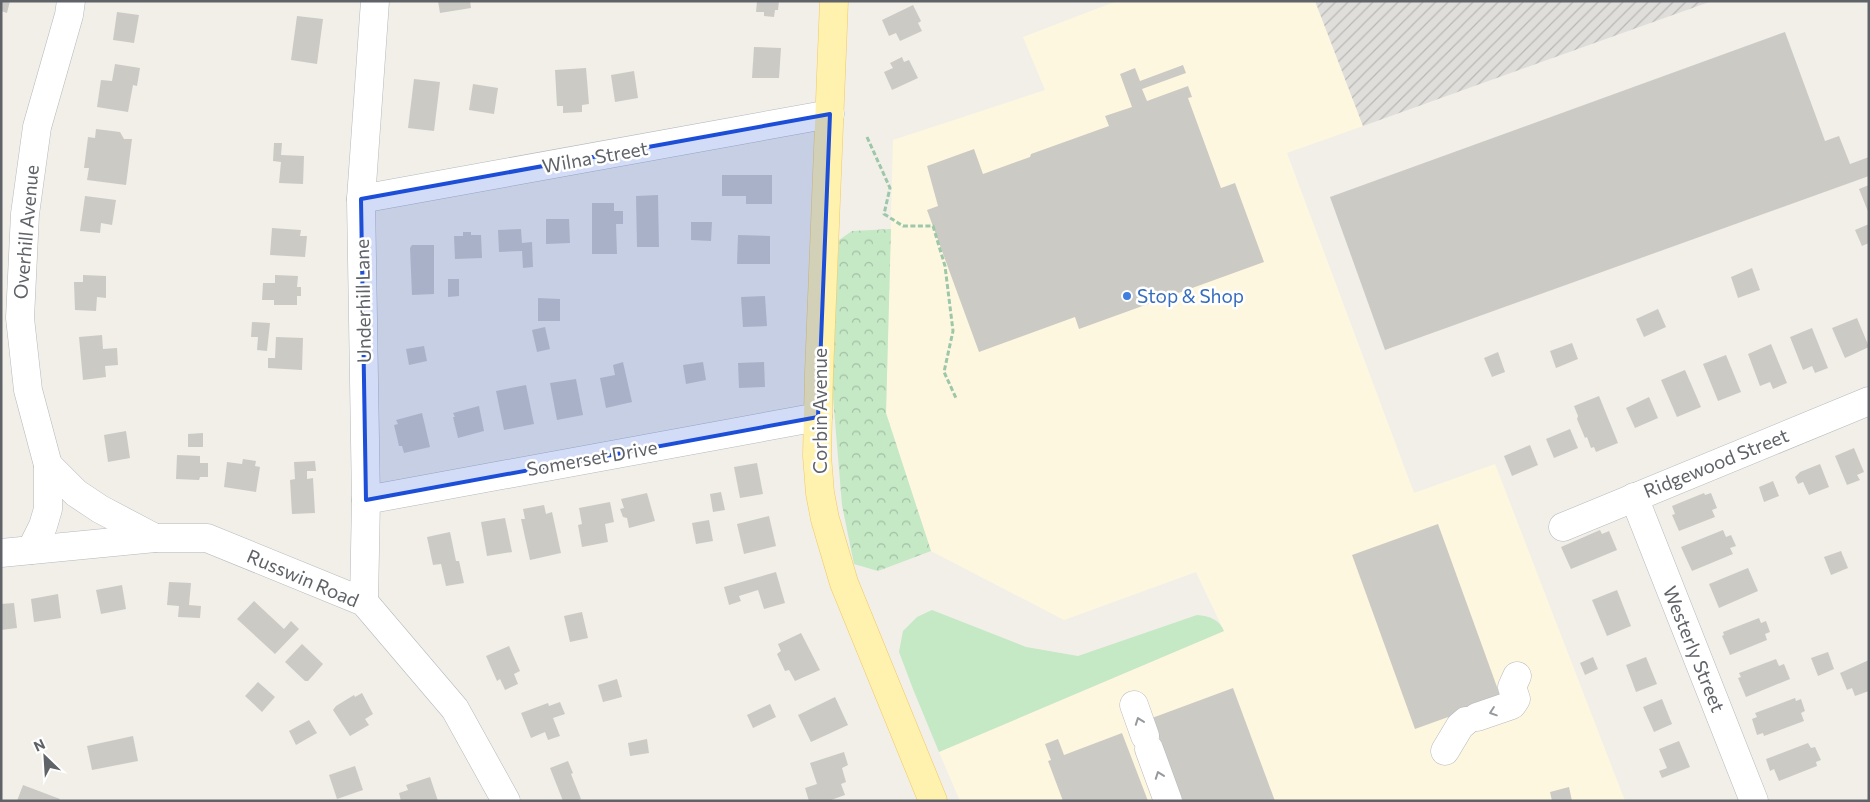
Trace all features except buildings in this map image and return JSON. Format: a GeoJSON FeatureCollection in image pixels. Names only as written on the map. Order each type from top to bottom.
{"type":"FeatureCollection","features":[{"type":"Feature","properties":{"kind":"main road","name":"Corbin Avenue"},"geometry":{"type":"LineString","coordinates":[[834,1],[818,417],[820,493],[832,547],[857,618],[933,801]]}},
{"type":"Feature","properties":{"kind":"street","name":"Overhill Avenue"},"geometry":{"type":"LineString","coordinates":[[30,550],[44,526],[48,509],[48,465],[28,390],[20,318],[25,214],[36,127],[69,15],[71,1]]}},
{"type":"Feature","properties":{"kind":"street","name":"Underhill Lane"},"geometry":{"type":"LineString","coordinates":[[364,602],[366,500],[361,199],[375,1]]}},
{"type":"Feature","properties":{"kind":"street","name":"Wilna Street"},"geometry":{"type":"LineString","coordinates":[[361,199],[830,114]]}},
{"type":"Feature","properties":{"kind":"street","name":"Ridgewood Street"},"geometry":{"type":"LineString","coordinates":[[1563,527],[1634,496],[1869,401]]}},
{"type":"Feature","properties":{"kind":"street","name":"Somerset Drive"},"geometry":{"type":"LineString","coordinates":[[366,500],[818,417]]}},
{"type":"Feature","properties":{"kind":"street"},"geometry":{"type":"LineString","coordinates":[[48,465],[76,493],[100,509],[155,538]]}},
{"type":"Feature","properties":{"kind":"street","name":"Westerly Street"},"geometry":{"type":"LineString","coordinates":[[1634,496],[1754,801]]}},
{"type":"Feature","properties":{"kind":"street","name":"Russwin Road"},"geometry":{"type":"LineString","coordinates":[[1,553],[155,538],[207,538],[364,602],[455,709],[506,801]]}},
{"type":"Feature","properties":{"kind":"street"},"geometry":{"type":"LineString","coordinates":[[1445,751],[1460,726],[1472,719],[1512,705],[1516,699],[1512,687],[1517,676]]}},
{"type":"Feature","properties":{"kind":"street"},"geometry":{"type":"LineString","coordinates":[[1134,705],[1168,801]]}},
{"type":"Feature","properties":{"kind":"path"},"geometry":{"type":"LineString","coordinates":[[868,137],[890,188],[884,214],[902,226],[933,226],[946,266],[953,332],[944,372],[956,398]]}},
{"type":"Feature","properties":{"kind":"highlighted area"},"geometry":{"type":"Polygon","coordinates":[[[830,114],[818,417],[366,500],[361,199],[830,114]]]}},
{"type":"Feature","properties":{"kind":"shaded area"},"geometry":{"type":"Polygon","coordinates":[[[1117,1],[1315,1],[1363,126],[1287,153],[1414,493],[1495,464],[1625,801],[960,801],[939,752],[1224,631],[1196,572],[1064,620],[931,551],[886,413],[893,140],[1045,90],[1023,37],[1117,1]]]}},
{"type":"Feature","properties":{"kind":"shaded area"},"geometry":{"type":"Polygon","coordinates":[[[1315,1],[1712,1],[1363,126],[1315,1]]]}},
{"type":"Feature","properties":{"kind":"green space"},"geometry":{"type":"Polygon","coordinates":[[[891,229],[886,413],[931,551],[878,571],[854,564],[842,505],[831,373],[839,240],[852,231],[891,229]]]}},
{"type":"Feature","properties":{"kind":"green space"},"geometry":{"type":"Polygon","coordinates":[[[932,610],[1026,647],[1078,656],[1197,615],[1213,619],[1224,631],[939,752],[899,652],[903,631],[917,617],[932,610]]]}},
{"type":"Feature","properties":{"kind":"place","name":"Stop & Shop"},"geometry":{"type":"Point","coordinates":[1127,296]}}]}
